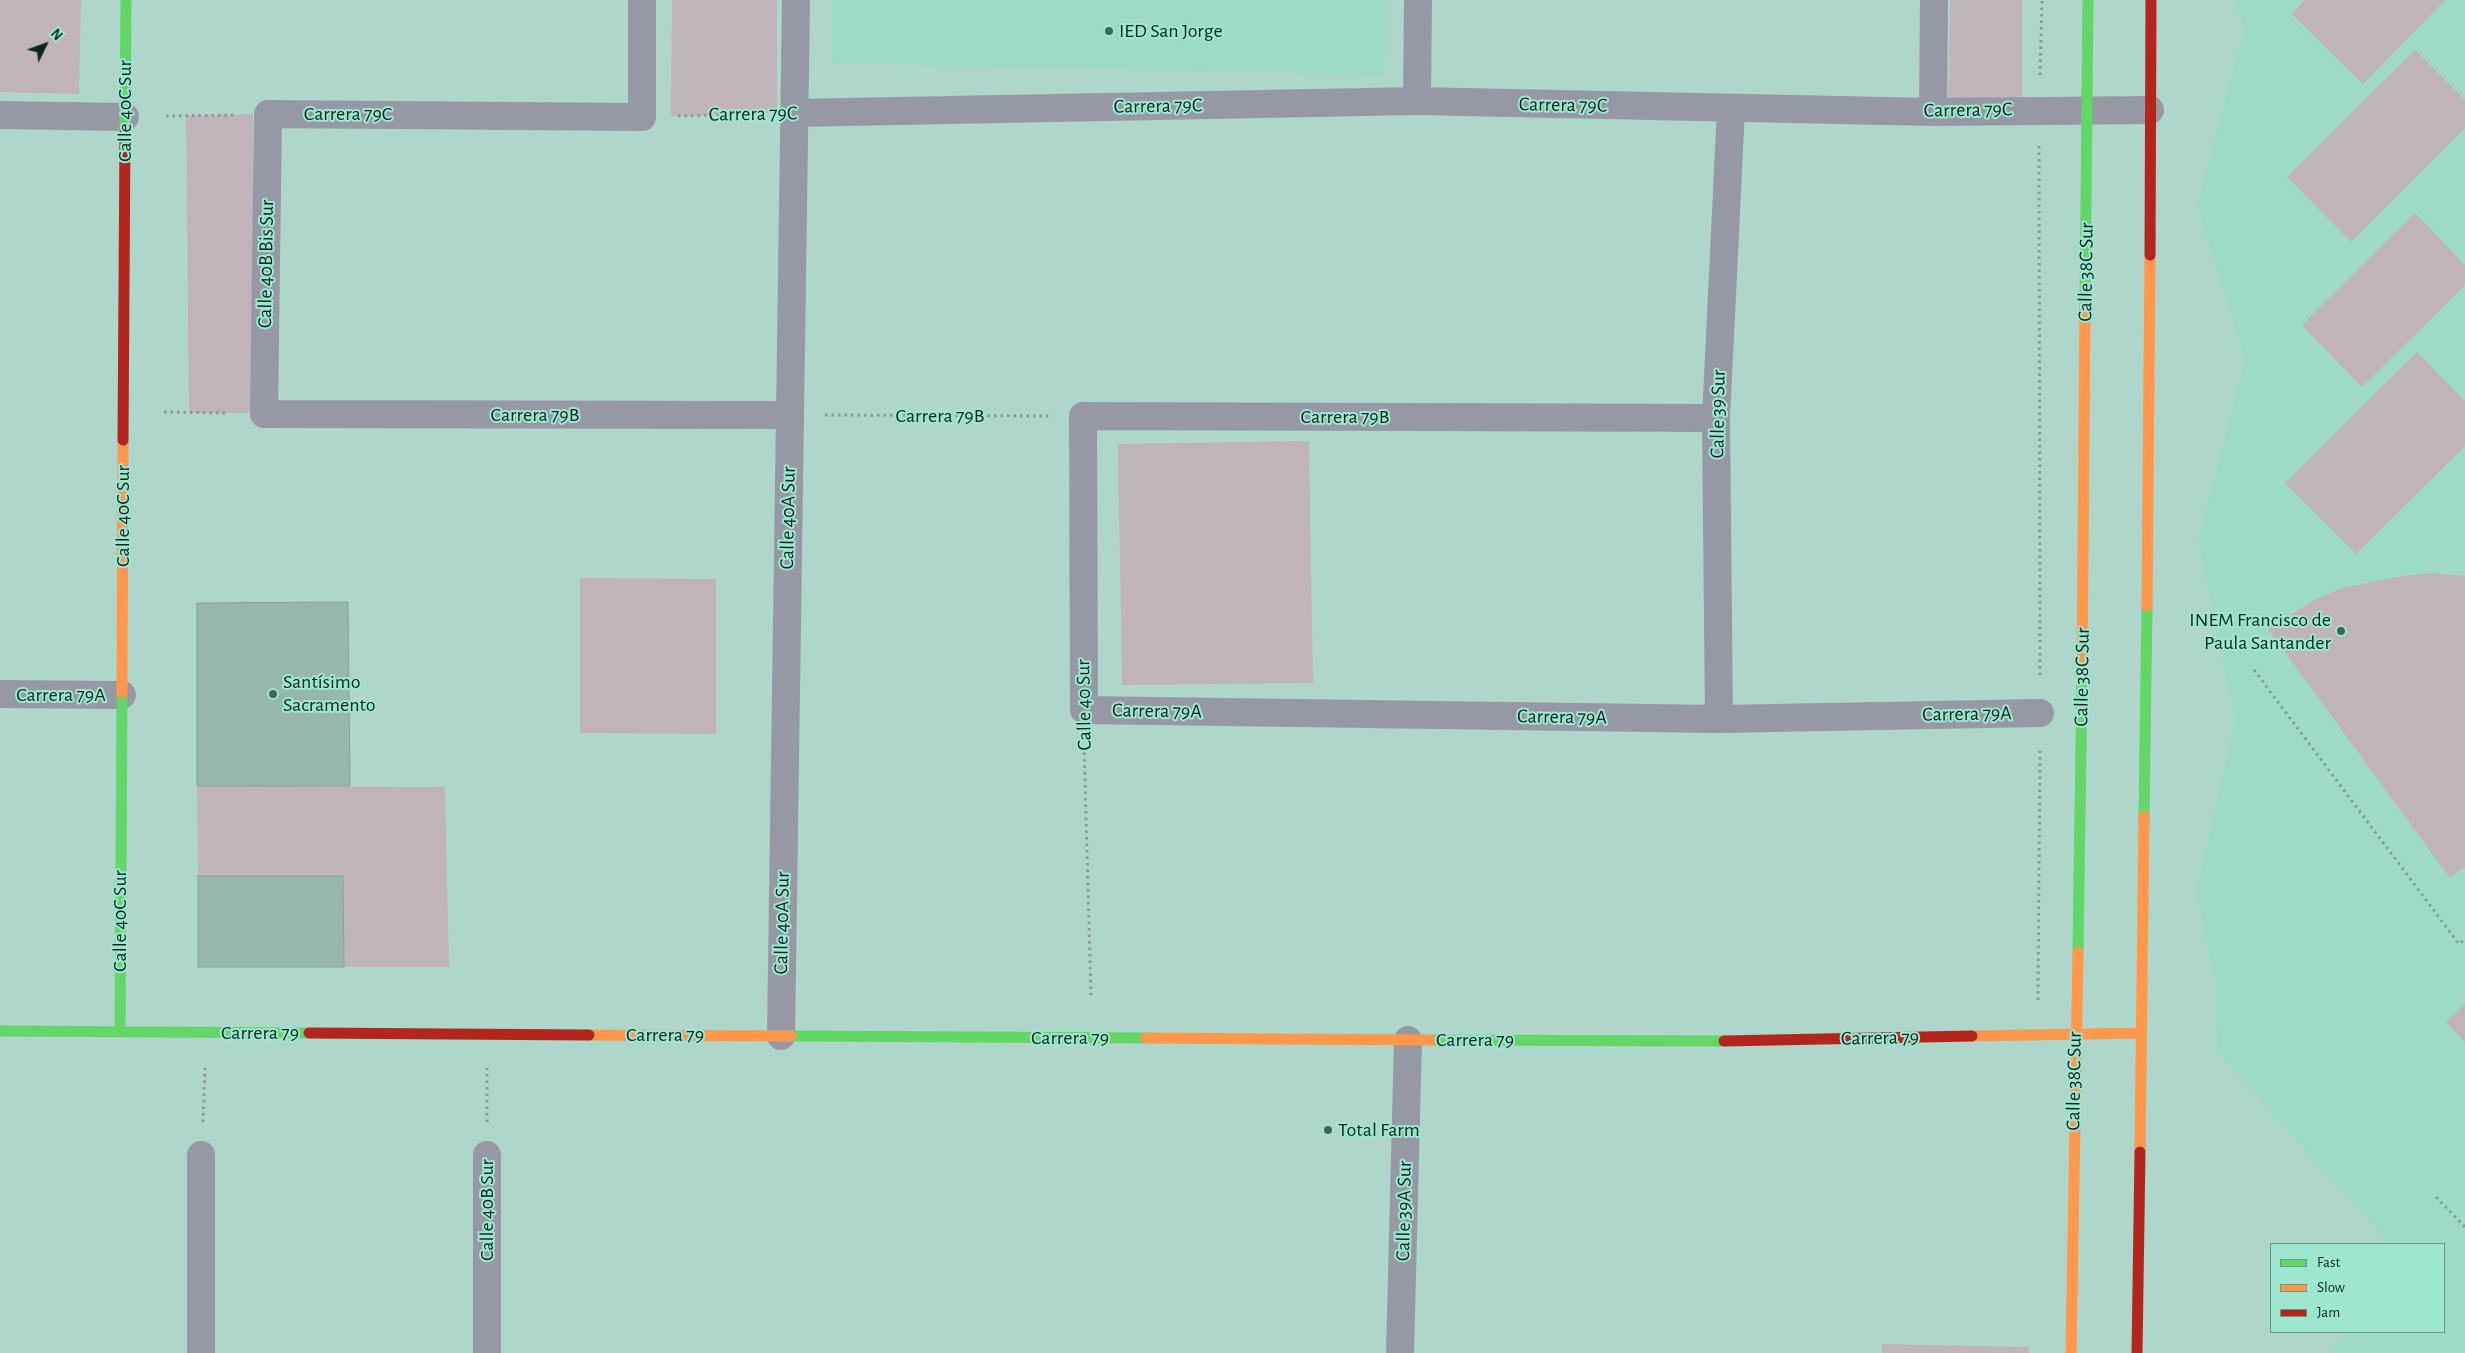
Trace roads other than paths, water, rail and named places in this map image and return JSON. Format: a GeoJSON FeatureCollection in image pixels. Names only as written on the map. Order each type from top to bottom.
{"type":"FeatureCollection","features":[{"type":"Feature","properties":{"kind":"street","name":"Calle 40C Sur"},"geometry":{"type":"LineString","coordinates":[[120,1032],[126,0]]}},
{"type":"Feature","properties":{"kind":"street","name":"Carrera 79C"},"geometry":{"type":"LineString","coordinates":[[268,114],[642,117],[642,0]]}},
{"type":"Feature","properties":{"kind":"street","name":"Calle 40A Sur"},"geometry":{"type":"LineString","coordinates":[[781,1036],[796,0]]}},
{"type":"Feature","properties":{"kind":"street"},"geometry":{"type":"LineString","coordinates":[[1416,101],[1418,0]]}},
{"type":"Feature","properties":{"kind":"street"},"geometry":{"type":"LineString","coordinates":[[1933,112],[1934,0]]}},
{"type":"Feature","properties":{"kind":"street","name":"Calle 38C Sur"},"geometry":{"type":"LineString","coordinates":[[2071,1353],[2075,1034],[2082,721],[2088,0]]}},
{"type":"Feature","properties":{"kind":"street"},"geometry":{"type":"LineString","coordinates":[[2137,1353],[2148,534],[2151,0]]}},
{"type":"Feature","properties":{"kind":"street","name":"Carrera 79C"},"geometry":{"type":"LineString","coordinates":[[794,113],[1416,101],[1933,112],[2039,109],[2088,111],[2150,110]]}},
{"type":"Feature","properties":{"kind":"street","name":"Calle 39 Sur"},"geometry":{"type":"LineString","coordinates":[[1720,719],[1716,418],[1731,109]]}},
{"type":"Feature","properties":{"kind":"street","name":"Calle 40B Bis Sur"},"geometry":{"type":"LineString","coordinates":[[264,414],[268,114]]}},
{"type":"Feature","properties":{"kind":"street"},"geometry":{"type":"LineString","coordinates":[[0,116],[125,118]]}},
{"type":"Feature","properties":{"kind":"street","name":"Carrera 79B"},"geometry":{"type":"LineString","coordinates":[[264,414],[790,415]]}},
{"type":"Feature","properties":{"kind":"street","name":"Carrera 79B"},"geometry":{"type":"LineString","coordinates":[[1083,416],[1716,418]]}},
{"type":"Feature","properties":{"kind":"street","name":"Calle 40 Sur"},"geometry":{"type":"LineString","coordinates":[[1083,416],[1084,710]]}},
{"type":"Feature","properties":{"kind":"street","name":"Carrera 79A"},"geometry":{"type":"LineString","coordinates":[[0,694],[122,695]]}},
{"type":"Feature","properties":{"kind":"street","name":"Carrera 79A"},"geometry":{"type":"LineString","coordinates":[[1084,710],[1720,719],[2040,712]]}},
{"type":"Feature","properties":{"kind":"street","name":"Carrera 79"},"geometry":{"type":"LineString","coordinates":[[0,1031],[1693,1042],[2140,1033]]}},
{"type":"Feature","properties":{"kind":"street","name":"Calle 39A Sur"},"geometry":{"type":"LineString","coordinates":[[1400,1353],[1408,1040]]}},
{"type":"Feature","properties":{"kind":"street"},"geometry":{"type":"LineString","coordinates":[[201,1155],[201,1353]]}},
{"type":"Feature","properties":{"kind":"street","name":"Calle 40B Sur"},"geometry":{"type":"LineString","coordinates":[[487,1155],[487,1353]]}},
{"type":"Feature","properties":{"kind":"place","name":"IED San Jorge"},"geometry":{"type":"Point","coordinates":[1109,31]}},
{"type":"Feature","properties":{"kind":"place","name":"INEM Francisco de Paula Santander"},"geometry":{"type":"Point","coordinates":[2341,631]}},
{"type":"Feature","properties":{"kind":"place","name":"Santísimo Sacramento"},"geometry":{"type":"Point","coordinates":[273,694]}},
{"type":"Feature","properties":{"kind":"place","name":"Total Farm"},"geometry":{"type":"Point","coordinates":[1328,1130]}}]}
